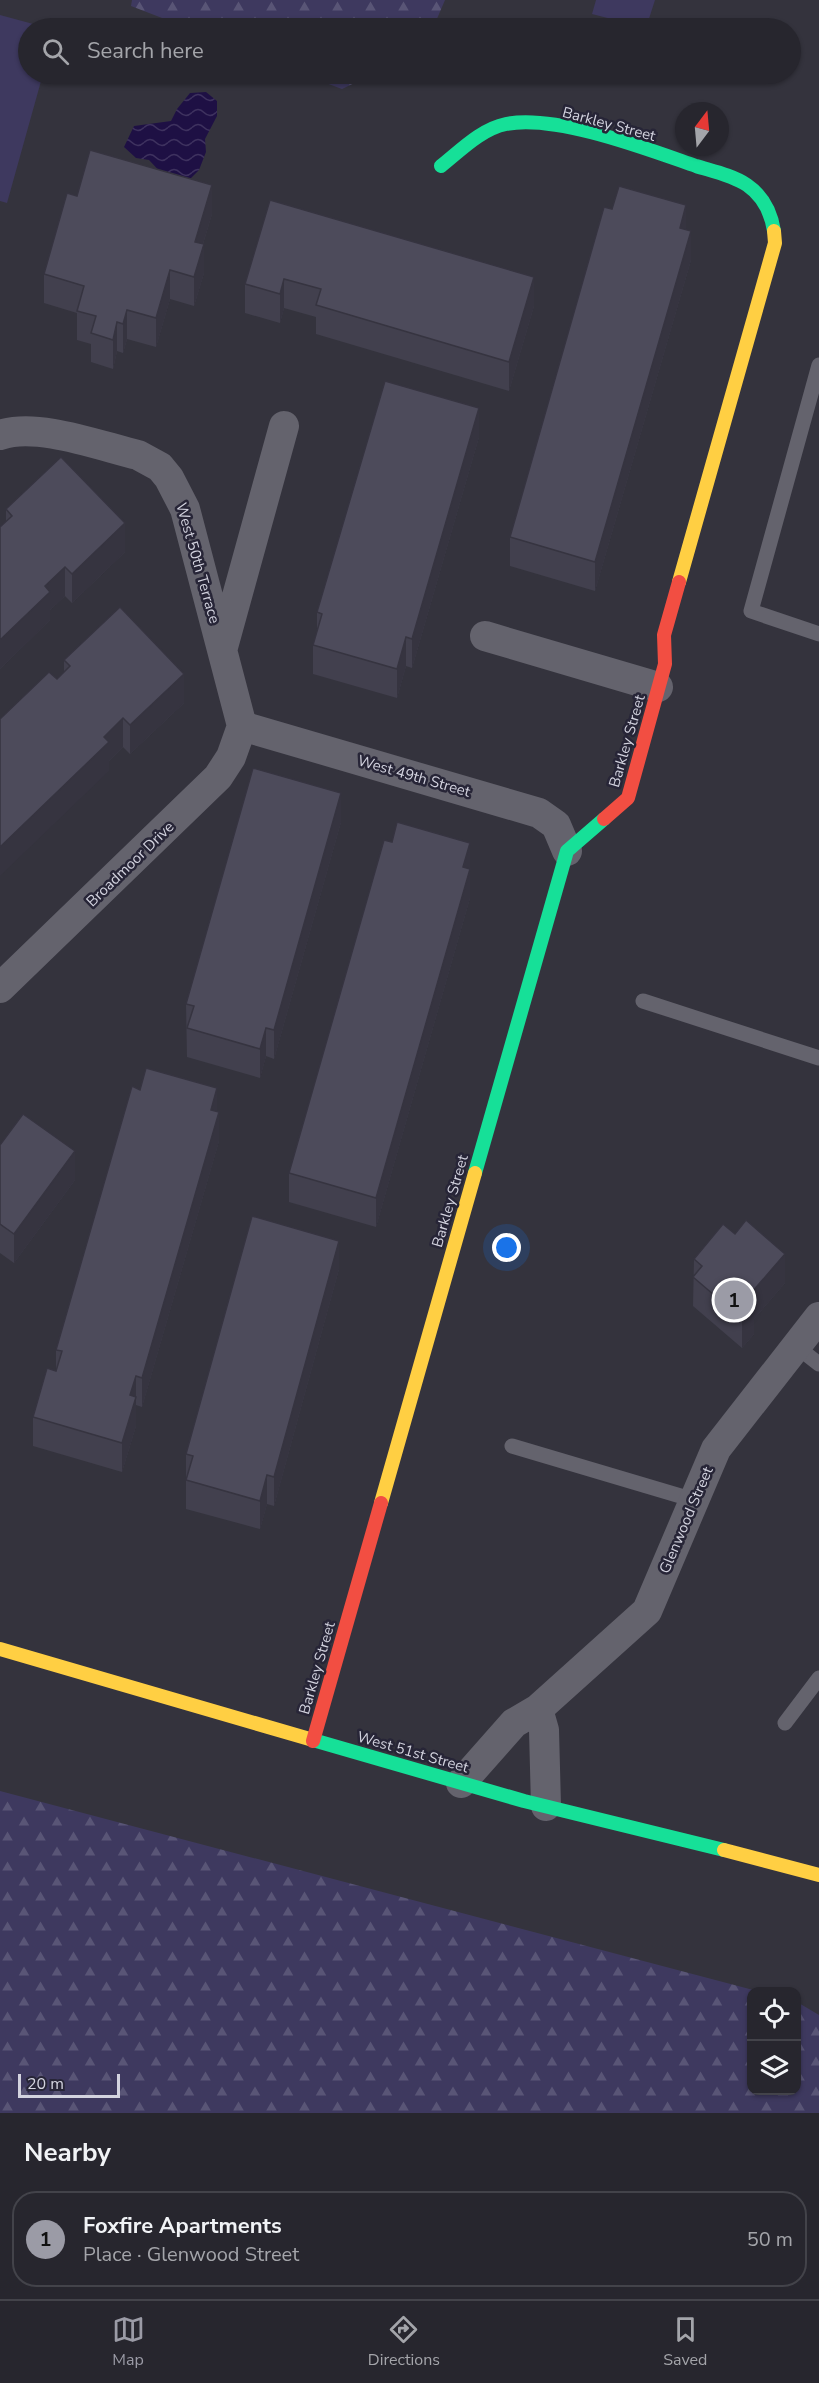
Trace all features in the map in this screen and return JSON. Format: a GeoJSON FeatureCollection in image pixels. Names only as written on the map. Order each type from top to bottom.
{"type":"FeatureCollection","features":[{"type":"Feature","properties":{"kind":"street","name":"Barkley Street"},"geometry":{"type":"LineString","coordinates":[[313,1741],[567,851],[628,798],[665,664],[664,635],[774,249],[770,214],[759,193],[738,180],[590,133],[551,126],[508,123],[493,128],[441,166]]}},
{"type":"Feature","properties":{"kind":"street"},"geometry":{"type":"LineString","coordinates":[[223,650],[284,426]]}},
{"type":"Feature","properties":{"kind":"street","name":"West 50th Terrace"},"geometry":{"type":"LineString","coordinates":[[0,435],[27,431],[138,455],[160,467],[170,478],[185,509],[242,726]]}},
{"type":"Feature","properties":{"kind":"street"},"geometry":{"type":"LineString","coordinates":[[485,636],[658,687]]}},
{"type":"Feature","properties":{"kind":"street","name":"West 49th Street"},"geometry":{"type":"LineString","coordinates":[[242,726],[539,813],[559,829],[567,851]]}},
{"type":"Feature","properties":{"kind":"street","name":"Broadmoor Drive"},"geometry":{"type":"LineString","coordinates":[[0,988],[218,777],[231,757],[242,726]]}},
{"type":"Feature","properties":{"kind":"street","name":"Glenwood Street"},"geometry":{"type":"LineString","coordinates":[[461,1783],[514,1724],[538,1709],[647,1611],[716,1449],[808,1355],[819,1317]]}},
{"type":"Feature","properties":{"kind":"street","name":"West 51st Street"},"geometry":{"type":"LineString","coordinates":[[0,1649],[461,1783],[819,1875]]}},
{"type":"Feature","properties":{"kind":"street"},"geometry":{"type":"LineString","coordinates":[[538,1709],[544,1730],[546,1806]]}},
{"type":"Feature","properties":{"kind":"lane"},"geometry":{"type":"LineString","coordinates":[[819,365],[751,611],[819,634]]}},
{"type":"Feature","properties":{"kind":"lane"},"geometry":{"type":"LineString","coordinates":[[643,1001],[819,1058]]}},
{"type":"Feature","properties":{"kind":"lane"},"geometry":{"type":"LineString","coordinates":[[512,1446],[694,1500]]}},
{"type":"Feature","properties":{"kind":"lane"},"geometry":{"type":"LineString","coordinates":[[784,1723],[819,1678]]}},
{"type":"Feature","properties":{"kind":"green space"},"geometry":{"type":"Polygon","coordinates":[[[132,0],[445,0],[437,18],[162,18],[131,6],[132,0]]]}},
{"type":"Feature","properties":{"kind":"green space"},"geometry":{"type":"Polygon","coordinates":[[[596,0],[655,0],[649,18],[607,18],[592,14],[596,0]]]}},
{"type":"Feature","properties":{"kind":"green space"},"geometry":{"type":"Polygon","coordinates":[[[0,15],[18,20],[18,84],[40,84],[7,203],[0,201],[0,15]]]}},
{"type":"Feature","properties":{"kind":"green space"},"geometry":{"type":"Polygon","coordinates":[[[329,84],[352,84],[342,89],[329,84]]]}},
{"type":"Feature","properties":{"kind":"green space"},"geometry":{"type":"Polygon","coordinates":[[[0,1791],[747,1988],[747,2095],[801,2095],[801,2004],[819,2015],[819,2113],[0,2113],[0,1791]]]}},
{"type":"Feature","properties":{"kind":"water"},"geometry":{"type":"Polygon","coordinates":[[[206,92],[217,101],[217,116],[205,139],[206,152],[199,170],[190,179],[165,177],[149,160],[136,158],[124,147],[134,126],[171,121],[190,93],[206,92]]]}},
{"type":"Feature","properties":{"kind":"building"},"geometry":{"type":"Polygon","coordinates":[[[90,150],[212,185],[195,242],[204,244],[194,277],[170,270],[156,318],[127,310],[123,324],[117,322],[113,340],[91,333],[96,316],[77,311],[84,286],[44,274],[67,193],[77,196],[90,150]]]}},
{"type":"Feature","properties":{"kind":"building"},"geometry":{"type":"Polygon","coordinates":[[[619,186],[686,205],[680,228],[691,231],[595,562],[510,537],[604,207],[612,209],[619,186]]]}},
{"type":"Feature","properties":{"kind":"building"},"geometry":{"type":"Polygon","coordinates":[[[270,200],[534,277],[509,362],[316,305],[321,289],[284,279],[280,294],[245,284],[270,200]]]}},
{"type":"Feature","properties":{"kind":"building"},"geometry":{"type":"Polygon","coordinates":[[[385,381],[479,408],[412,639],[406,637],[397,669],[313,645],[322,614],[317,612],[385,381]]]}},
{"type":"Feature","properties":{"kind":"building"},"geometry":{"type":"Polygon","coordinates":[[[61,457],[125,523],[72,574],[65,567],[45,586],[50,592],[0,640],[0,527],[12,516],[6,509],[61,457]]]}},
{"type":"Feature","properties":{"kind":"building"},"geometry":{"type":"Polygon","coordinates":[[[120,607],[184,674],[130,725],[123,718],[104,737],[109,742],[0,847],[0,719],[49,672],[57,679],[70,666],[64,660],[120,607]]]}},
{"type":"Feature","properties":{"kind":"building"},"geometry":{"type":"Polygon","coordinates":[[[253,768],[341,793],[274,1030],[266,1028],[260,1049],[187,1028],[194,1006],[186,1004],[253,768]]]}},
{"type":"Feature","properties":{"kind":"building"},"geometry":{"type":"Polygon","coordinates":[[[397,822],[470,843],[463,867],[470,869],[376,1198],[289,1173],[384,840],[392,842],[397,822]]]}},
{"type":"Feature","properties":{"kind":"building"},"geometry":{"type":"Polygon","coordinates":[[[146,1068],[217,1088],[211,1110],[219,1112],[142,1378],[136,1376],[130,1395],[136,1397],[122,1443],[33,1417],[47,1368],[56,1371],[62,1351],[56,1350],[132,1086],[140,1090],[146,1068]]]}},
{"type":"Feature","properties":{"kind":"building"},"geometry":{"type":"Polygon","coordinates":[[[23,1114],[75,1151],[14,1234],[0,1224],[0,1145],[23,1114]]]}},
{"type":"Feature","properties":{"kind":"building"},"geometry":{"type":"Polygon","coordinates":[[[252,1216],[339,1241],[274,1477],[267,1475],[260,1501],[186,1480],[193,1456],[186,1454],[252,1216]]]}},
{"type":"Feature","properties":{"kind":"building"},"geometry":{"type":"Polygon","coordinates":[[[746,1220],[785,1254],[746,1299],[754,1305],[742,1319],[693,1277],[702,1266],[694,1259],[723,1224],[735,1234],[746,1220]]]}},
{"type":"Feature","properties":{"kind":"traffic: fast"},"geometry":{"type":"LineString","coordinates":[[441,166],[479,136],[506,124],[527,122],[575,128],[628,143],[741,182],[753,189],[762,199],[771,217],[774,231]]}},
{"type":"Feature","properties":{"kind":"traffic: fast"},"geometry":{"type":"LineString","coordinates":[[475,1173],[567,851],[604,819]]}},
{"type":"Feature","properties":{"kind":"traffic: fast"},"geometry":{"type":"LineString","coordinates":[[313,1740],[524,1801],[724,1850]]}},
{"type":"Feature","properties":{"kind":"traffic: slow"},"geometry":{"type":"LineString","coordinates":[[679,582],[775,243],[774,231]]}},
{"type":"Feature","properties":{"kind":"traffic: slow"},"geometry":{"type":"LineString","coordinates":[[381,1503],[475,1173]]}},
{"type":"Feature","properties":{"kind":"traffic: slow"},"geometry":{"type":"LineString","coordinates":[[0,1649],[313,1740]]}},
{"type":"Feature","properties":{"kind":"traffic: slow"},"geometry":{"type":"LineString","coordinates":[[724,1850],[819,1875]]}},
{"type":"Feature","properties":{"kind":"traffic: jam"},"geometry":{"type":"LineString","coordinates":[[604,819],[628,798],[665,664],[664,635],[679,582]]}},
{"type":"Feature","properties":{"kind":"traffic: jam"},"geometry":{"type":"LineString","coordinates":[[313,1741],[381,1503]]}},
{"type":"Feature","properties":{"kind":"place","name":"Foxfire Apartments"},"geometry":{"type":"Point","coordinates":[734,1300]}}]}
